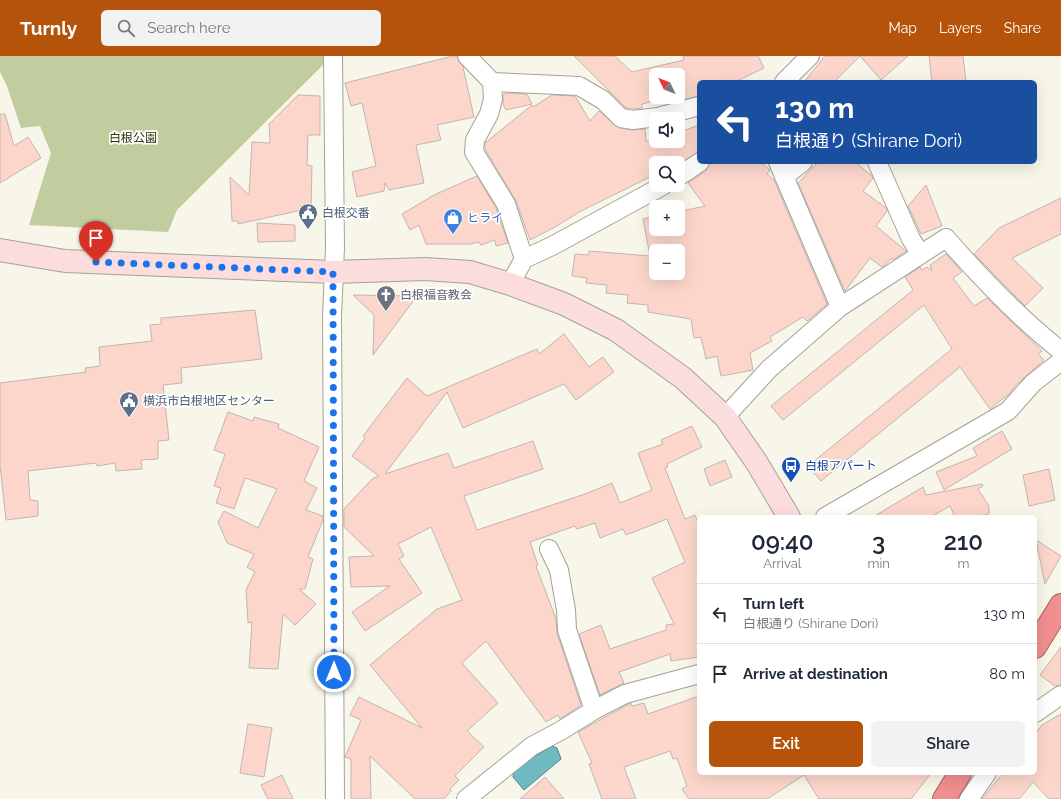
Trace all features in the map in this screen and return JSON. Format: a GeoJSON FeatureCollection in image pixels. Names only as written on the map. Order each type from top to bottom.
{"type":"FeatureCollection","features":[{"type":"Feature","properties":{"kind":"highway"},"geometry":{"type":"LineString","coordinates":[[1037,644],[1061,605]]}},
{"type":"Feature","properties":{"kind":"highway"},"geometry":{"type":"LineString","coordinates":[[944,799],[959,775]]}},
{"type":"Feature","properties":{"kind":"street"},"geometry":{"type":"LineString","coordinates":[[333,56],[335,248],[333,272],[335,799]]}},
{"type":"Feature","properties":{"kind":"street"},"geometry":{"type":"LineString","coordinates":[[467,56],[492,82],[493,99],[489,114],[475,140],[474,152],[506,204],[524,259]]}},
{"type":"Feature","properties":{"kind":"street"},"geometry":{"type":"LineString","coordinates":[[786,80],[810,56]]}},
{"type":"Feature","properties":{"kind":"street"},"geometry":{"type":"LineString","coordinates":[[492,82],[579,86],[603,100],[621,118],[633,120],[658,117],[697,107]]}},
{"type":"Feature","properties":{"kind":"street"},"geometry":{"type":"LineString","coordinates":[[685,172],[697,164]]}},
{"type":"Feature","properties":{"kind":"street"},"geometry":{"type":"LineString","coordinates":[[797,164],[781,169],[840,307]]}},
{"type":"Feature","properties":{"kind":"street"},"geometry":{"type":"LineString","coordinates":[[878,164],[911,239],[920,253]]}},
{"type":"Feature","properties":{"kind":"street"},"geometry":{"type":"LineString","coordinates":[[510,284],[524,259],[552,246],[651,192]]}},
{"type":"Feature","properties":{"kind":"street"},"geometry":{"type":"LineString","coordinates":[[725,417],[769,369],[840,307],[920,253],[946,238],[976,272],[1040,334],[1061,351]]}},
{"type":"Feature","properties":{"kind":"street"},"geometry":{"type":"LineString","coordinates":[[0,250],[65,261],[333,272],[425,269],[470,272],[510,284],[564,304],[616,330],[683,378],[725,417],[757,463],[788,515]]}},
{"type":"Feature","properties":{"kind":"street"},"geometry":{"type":"LineString","coordinates":[[828,515],[1008,411],[1033,383],[1061,361]]}},
{"type":"Feature","properties":{"kind":"street"},"geometry":{"type":"LineString","coordinates":[[549,549],[559,570],[566,610],[567,630],[594,710]]}},
{"type":"Feature","properties":{"kind":"street"},"geometry":{"type":"LineString","coordinates":[[466,799],[532,746],[562,730],[594,710],[625,694],[697,675]]}},
{"type":"Feature","properties":{"kind":"street"},"geometry":{"type":"LineString","coordinates":[[1037,712],[1061,695]]}},
{"type":"Feature","properties":{"kind":"street"},"geometry":{"type":"LineString","coordinates":[[969,799],[986,775]]}},
{"type":"Feature","properties":{"kind":"green space","name":"白根公園"},"geometry":{"type":"Polygon","coordinates":[[[0,56],[325,56],[325,63],[177,210],[168,232],[29,225],[51,153],[40,126],[21,128],[7,86],[0,72],[0,56]]]}},
{"type":"Feature","properties":{"kind":"water"},"geometry":{"type":"Polygon","coordinates":[[[552,746],[557,748],[561,759],[524,790],[513,777],[514,769],[552,746]]]}},
{"type":"Feature","properties":{"kind":"building"},"geometry":{"type":"Polygon","coordinates":[[[457,56],[463,67],[474,117],[437,125],[441,140],[416,145],[424,183],[389,190],[385,183],[384,191],[357,197],[352,172],[376,166],[362,103],[351,106],[345,83],[457,56]]]}},
{"type":"Feature","properties":{"kind":"building"},"geometry":{"type":"Polygon","coordinates":[[[574,56],[615,56],[632,72],[649,68],[649,102],[642,104],[642,108],[626,108],[574,56]]]}},
{"type":"Feature","properties":{"kind":"building"},"geometry":{"type":"Polygon","coordinates":[[[683,56],[758,56],[764,68],[739,80],[697,80],[697,96],[685,99],[685,68],[649,68],[684,60],[683,56]]]}},
{"type":"Feature","properties":{"kind":"building"},"geometry":{"type":"Polygon","coordinates":[[[825,56],[860,56],[836,80],[806,80],[825,56]]]}},
{"type":"Feature","properties":{"kind":"building"},"geometry":{"type":"Polygon","coordinates":[[[860,56],[908,56],[881,80],[860,56]]]}},
{"type":"Feature","properties":{"kind":"building"},"geometry":{"type":"Polygon","coordinates":[[[929,56],[963,56],[966,80],[932,80],[929,56]]]}},
{"type":"Feature","properties":{"kind":"building"},"geometry":{"type":"Polygon","coordinates":[[[506,93],[527,94],[532,104],[506,110],[503,104],[503,95],[506,93]]]}},
{"type":"Feature","properties":{"kind":"building"},"geometry":{"type":"Polygon","coordinates":[[[298,95],[320,96],[320,135],[308,135],[307,165],[312,166],[311,208],[238,224],[238,221],[232,221],[230,177],[249,195],[252,142],[270,143],[269,124],[298,95]]]}},
{"type":"Feature","properties":{"kind":"building"},"geometry":{"type":"Polygon","coordinates":[[[552,95],[575,96],[590,121],[599,111],[619,128],[631,130],[645,129],[646,141],[649,141],[649,148],[685,148],[685,130],[697,126],[697,153],[685,160],[685,156],[649,156],[649,177],[581,211],[530,240],[516,201],[485,149],[485,143],[532,105],[533,107],[552,95]]]}},
{"type":"Feature","properties":{"kind":"building"},"geometry":{"type":"Polygon","coordinates":[[[0,114],[5,114],[14,146],[28,137],[41,158],[0,183],[0,114]]]}},
{"type":"Feature","properties":{"kind":"building"},"geometry":{"type":"Polygon","coordinates":[[[709,164],[762,164],[770,170],[767,174],[774,180],[827,304],[807,321],[803,317],[770,337],[772,341],[750,353],[753,370],[721,376],[717,356],[706,359],[701,337],[694,338],[691,319],[648,312],[648,305],[627,303],[628,295],[606,293],[607,285],[586,283],[587,278],[572,276],[575,254],[589,255],[589,251],[649,256],[649,280],[685,280],[685,244],[649,244],[649,251],[643,219],[649,218],[649,236],[685,236],[685,210],[705,206],[688,183],[706,171],[709,164]]]}},
{"type":"Feature","properties":{"kind":"building"},"geometry":{"type":"Polygon","coordinates":[[[816,164],[857,164],[873,178],[863,191],[886,208],[887,211],[876,226],[906,251],[893,260],[892,258],[882,267],[870,258],[845,291],[798,183],[816,164]]]}},
{"type":"Feature","properties":{"kind":"building"},"geometry":{"type":"Polygon","coordinates":[[[477,176],[496,208],[508,243],[496,246],[495,240],[481,245],[479,242],[470,244],[426,244],[419,225],[410,230],[402,214],[434,195],[477,176]]]}},
{"type":"Feature","properties":{"kind":"building"},"geometry":{"type":"Polygon","coordinates":[[[926,185],[942,226],[921,234],[908,206],[926,185]]]}},
{"type":"Feature","properties":{"kind":"building"},"geometry":{"type":"Polygon","coordinates":[[[1061,198],[1061,234],[1012,258],[1043,288],[1025,306],[974,254],[999,228],[1061,198]]]}},
{"type":"Feature","properties":{"kind":"building"},"geometry":{"type":"Polygon","coordinates":[[[257,223],[295,225],[295,241],[258,242],[257,223]]]}},
{"type":"Feature","properties":{"kind":"building"},"geometry":{"type":"Polygon","coordinates":[[[946,254],[962,272],[953,278],[974,306],[987,298],[1042,351],[1038,354],[1044,360],[1015,386],[1009,394],[990,409],[960,367],[821,481],[808,466],[952,349],[924,305],[783,420],[771,406],[913,290],[905,277],[920,267],[922,270],[927,267],[932,271],[930,265],[946,254]]]}},
{"type":"Feature","properties":{"kind":"building"},"geometry":{"type":"Polygon","coordinates":[[[353,295],[417,296],[373,355],[374,315],[353,295]]]}},
{"type":"Feature","properties":{"kind":"building"},"geometry":{"type":"Polygon","coordinates":[[[255,310],[262,359],[181,368],[182,383],[163,385],[169,440],[158,441],[158,459],[141,460],[142,469],[116,471],[115,463],[97,466],[96,463],[28,471],[30,500],[38,501],[38,516],[6,520],[0,465],[0,383],[86,372],[85,368],[100,366],[99,347],[152,341],[150,325],[161,324],[161,318],[255,310]]]}},
{"type":"Feature","properties":{"kind":"building"},"geometry":{"type":"Polygon","coordinates":[[[564,334],[589,367],[603,357],[614,372],[576,400],[564,384],[463,428],[447,392],[385,474],[448,453],[454,468],[533,441],[543,469],[464,496],[477,530],[585,494],[612,483],[620,503],[652,490],[638,453],[663,444],[661,440],[692,426],[702,447],[667,464],[668,467],[665,468],[685,519],[695,515],[697,520],[697,657],[671,661],[670,654],[619,672],[624,683],[600,695],[579,634],[601,625],[610,649],[666,630],[666,625],[674,624],[652,578],[685,562],[667,519],[626,535],[623,529],[600,538],[595,523],[577,529],[575,526],[530,542],[538,565],[536,566],[556,619],[557,633],[581,705],[560,719],[558,715],[546,722],[486,641],[462,663],[498,703],[467,731],[484,747],[455,776],[459,780],[450,789],[451,791],[444,799],[415,799],[370,756],[371,799],[351,799],[351,759],[345,757],[361,720],[350,715],[359,697],[422,728],[370,665],[437,609],[462,600],[431,527],[398,544],[404,556],[399,559],[422,593],[365,631],[352,612],[390,586],[351,587],[349,557],[374,556],[344,527],[344,509],[372,479],[379,476],[352,456],[365,438],[363,436],[407,378],[427,396],[537,349],[539,354],[564,334]]]}},
{"type":"Feature","properties":{"kind":"building"},"geometry":{"type":"Polygon","coordinates":[[[228,412],[253,421],[254,417],[279,424],[278,428],[319,447],[304,481],[317,488],[306,510],[323,516],[323,520],[308,557],[313,559],[305,589],[299,589],[316,604],[295,625],[283,614],[278,669],[249,668],[252,622],[248,623],[246,590],[255,572],[247,567],[254,554],[227,543],[218,522],[224,511],[258,528],[277,489],[245,478],[234,509],[216,503],[221,488],[214,486],[225,454],[214,450],[228,412]]]}},
{"type":"Feature","properties":{"kind":"building"},"geometry":{"type":"Polygon","coordinates":[[[1002,431],[1012,449],[944,490],[936,472],[977,456],[973,448],[1002,431]]]}},
{"type":"Feature","properties":{"kind":"building"},"geometry":{"type":"Polygon","coordinates":[[[725,460],[732,477],[710,486],[704,469],[725,460]]]}},
{"type":"Feature","properties":{"kind":"building"},"geometry":{"type":"Polygon","coordinates":[[[1049,469],[1055,500],[1029,506],[1023,475],[1049,469]]]}},
{"type":"Feature","properties":{"kind":"building"},"geometry":{"type":"Polygon","coordinates":[[[982,484],[983,486],[978,489],[989,506],[989,514],[954,515],[950,506],[934,515],[876,515],[923,487],[926,495],[982,484]]]}},
{"type":"Feature","properties":{"kind":"building"},"geometry":{"type":"Polygon","coordinates":[[[1037,541],[1061,556],[1045,584],[1037,545],[1037,541]]]}},
{"type":"Feature","properties":{"kind":"building"},"geometry":{"type":"Polygon","coordinates":[[[1061,647],[1061,685],[1055,686],[1040,675],[1061,647]]]}},
{"type":"Feature","properties":{"kind":"building"},"geometry":{"type":"Polygon","coordinates":[[[697,697],[697,775],[804,775],[767,799],[689,799],[682,789],[687,786],[677,758],[673,759],[670,751],[624,767],[636,799],[602,799],[589,764],[592,763],[578,732],[631,703],[632,706],[644,703],[648,714],[697,697]]]}},
{"type":"Feature","properties":{"kind":"building"},"geometry":{"type":"Polygon","coordinates":[[[1061,714],[1061,799],[1049,799],[1033,782],[1019,799],[982,799],[1001,775],[1037,775],[1037,731],[1042,725],[1061,714]]]}},
{"type":"Feature","properties":{"kind":"building"},"geometry":{"type":"Polygon","coordinates":[[[248,724],[272,728],[264,777],[240,773],[248,724]]]}},
{"type":"Feature","properties":{"kind":"building"},"geometry":{"type":"Polygon","coordinates":[[[282,775],[293,799],[268,799],[261,785],[282,775]]]}},
{"type":"Feature","properties":{"kind":"building"},"geometry":{"type":"Polygon","coordinates":[[[804,775],[929,775],[911,799],[819,799],[804,775]]]}},
{"type":"Feature","properties":{"kind":"building"},"geometry":{"type":"Polygon","coordinates":[[[545,777],[564,799],[520,799],[545,777]]]}},
{"type":"Feature","properties":{"kind":"place","name":"白根交番"},"geometry":{"type":"Point","coordinates":[308,230]}},
{"type":"Feature","properties":{"kind":"place","name":"ヒライ"},"geometry":{"type":"Point","coordinates":[453,235]}},
{"type":"Feature","properties":{"kind":"place","name":"白根福音教会"},"geometry":{"type":"Point","coordinates":[386,312]}},
{"type":"Feature","properties":{"kind":"place","name":"横浜市白根地区センター"},"geometry":{"type":"Point","coordinates":[129,418]}},
{"type":"Feature","properties":{"kind":"place","name":"白根アパート"},"geometry":{"type":"Point","coordinates":[791,483]}},
{"type":"Feature","properties":{"kind":"route"},"geometry":{"type":"LineString","coordinates":[[96,262],[333,272],[334,672]]}}]}
